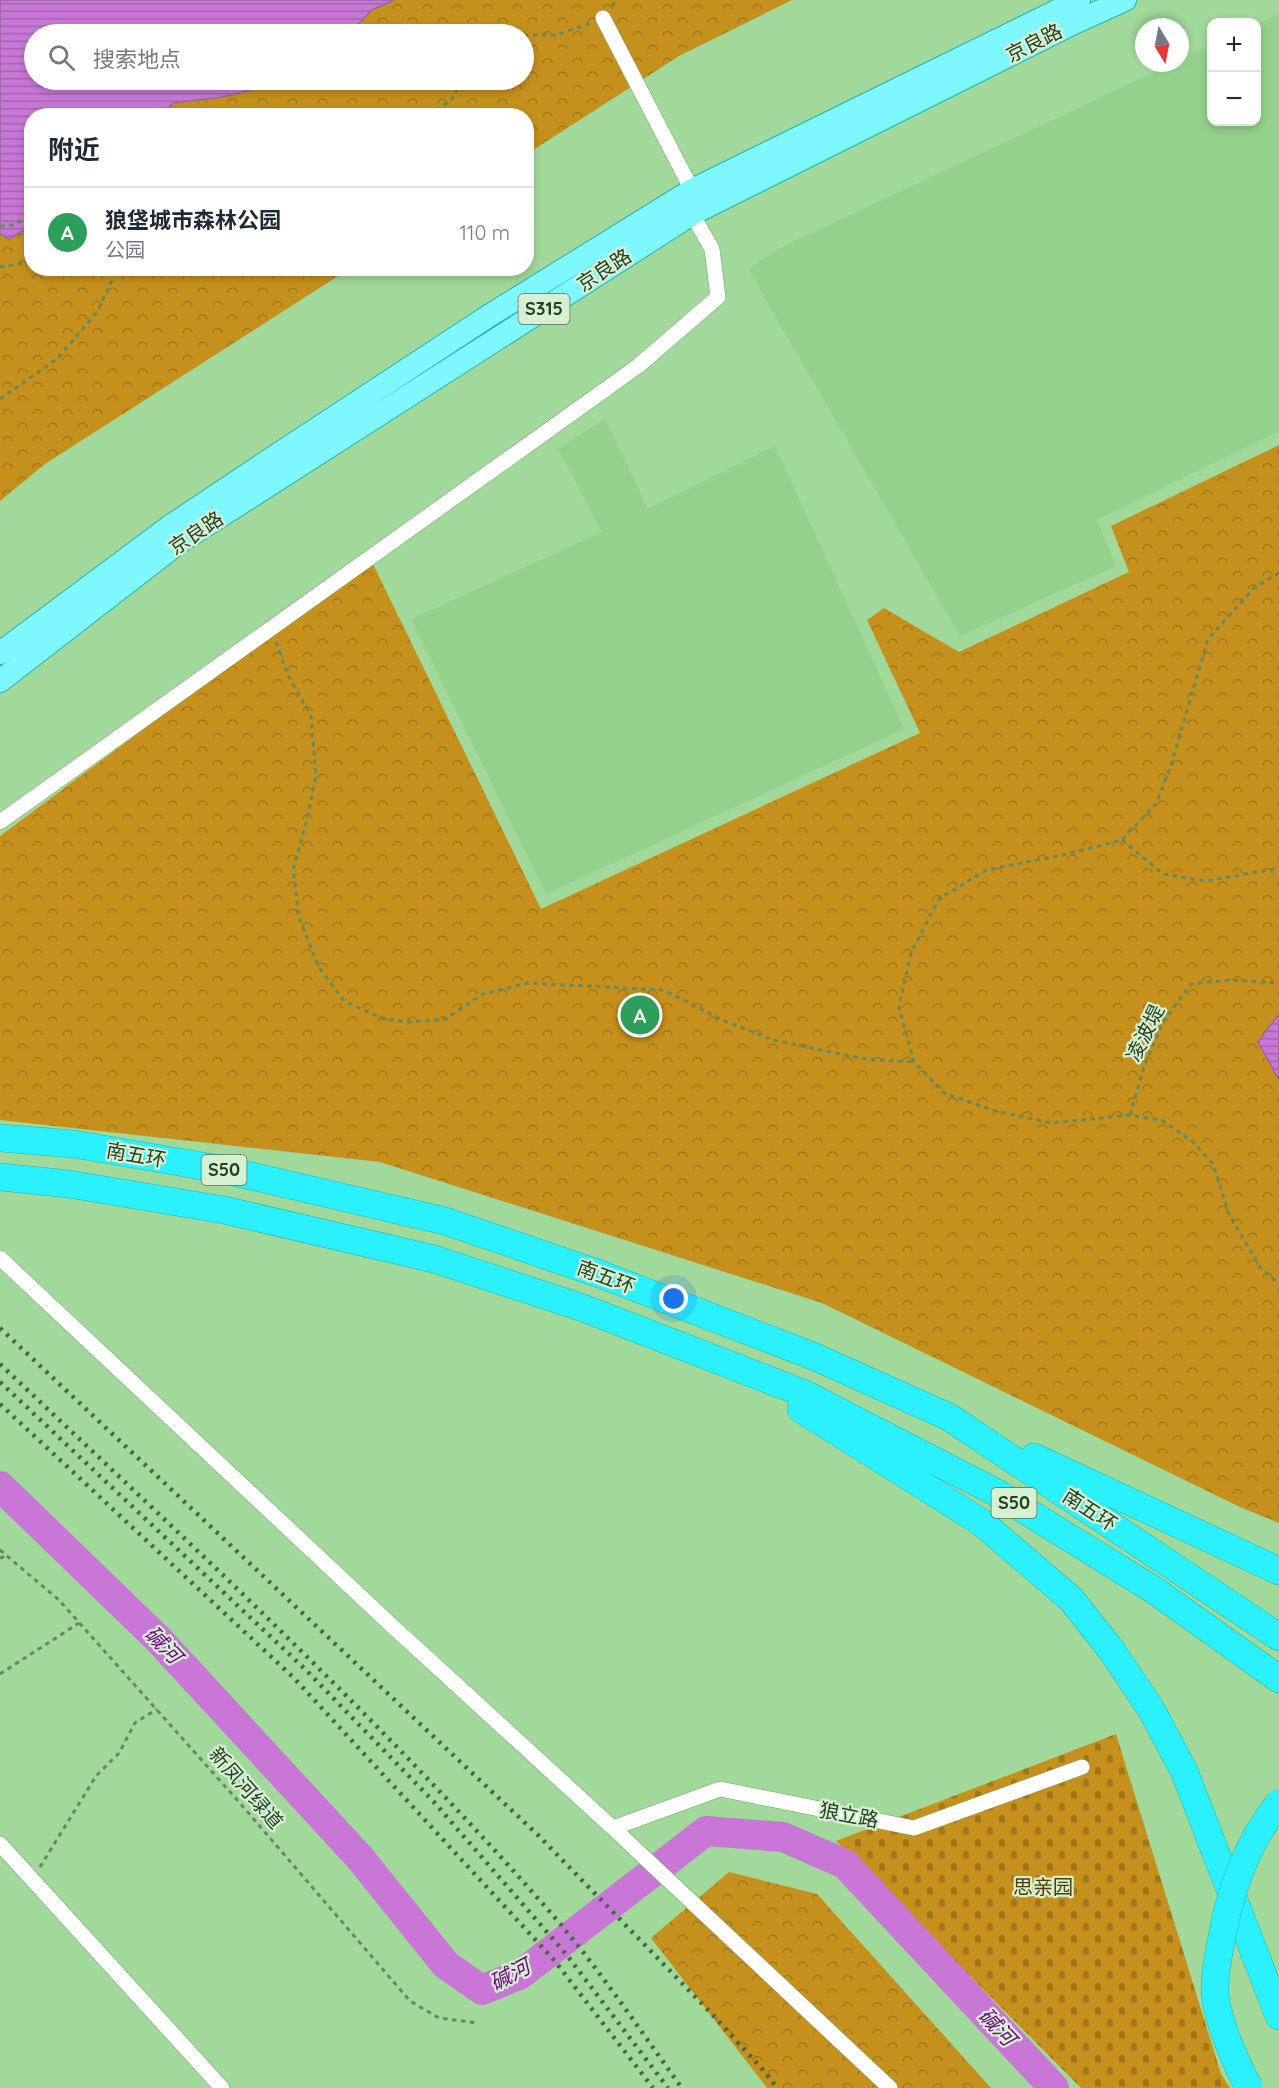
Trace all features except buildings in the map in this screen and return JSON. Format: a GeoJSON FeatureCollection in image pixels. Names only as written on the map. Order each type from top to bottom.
{"type":"FeatureCollection","features":[{"type":"Feature","properties":{"kind":"highway","name":"南五环"},"geometry":{"type":"LineString","coordinates":[[0,1138],[74,1144],[225,1170],[445,1221],[597,1273],[813,1356],[949,1417],[1279,1638]]}},
{"type":"Feature","properties":{"kind":"highway","name":"南五环"},"geometry":{"type":"LineString","coordinates":[[0,1177],[69,1184],[224,1210],[434,1259],[583,1308],[803,1393],[997,1493],[1154,1590],[1279,1679]]}},
{"type":"Feature","properties":{"kind":"highway"},"geometry":{"type":"LineString","coordinates":[[729,1364],[981,1522],[1071,1599],[1119,1660],[1151,1709],[1184,1771],[1279,2016]]}},
{"type":"Feature","properties":{"kind":"highway"},"geometry":{"type":"LineString","coordinates":[[949,1417],[1279,1571]]}},
{"type":"Feature","properties":{"kind":"highway"},"geometry":{"type":"LineString","coordinates":[[1249,2088],[1235,2060],[1216,2001],[1215,1977],[1228,1906],[1238,1873],[1267,1818],[1279,1803]]}},
{"type":"Feature","properties":{"kind":"main road","name":"京良路"},"geometry":{"type":"LineString","coordinates":[[0,653],[169,527],[267,461],[487,317],[692,190],[1079,0]]}},
{"type":"Feature","properties":{"kind":"main road","name":"京良路"},"geometry":{"type":"LineString","coordinates":[[0,681],[177,544],[692,214],[1065,27],[1125,0]]}},
{"type":"Feature","properties":{"kind":"street"},"geometry":{"type":"LineString","coordinates":[[0,822],[638,366],[718,297],[712,249],[692,214],[692,190],[603,18]]}},
{"type":"Feature","properties":{"kind":"street"},"geometry":{"type":"LineString","coordinates":[[0,1258],[389,1623],[614,1828],[890,2088]]}},
{"type":"Feature","properties":{"kind":"street","name":"狼立路"},"geometry":{"type":"LineString","coordinates":[[614,1828],[720,1789],[914,1828],[1082,1767]]}},
{"type":"Feature","properties":{"kind":"street"},"geometry":{"type":"LineString","coordinates":[[0,1844],[222,2088]]}},
{"type":"Feature","properties":{"kind":"path"},"geometry":{"type":"LineString","coordinates":[[534,35],[555,35],[585,26],[603,18],[617,0]]}},
{"type":"Feature","properties":{"kind":"path"},"geometry":{"type":"LineString","coordinates":[[440,108],[452,99],[457,90]]}},
{"type":"Feature","properties":{"kind":"path"},"geometry":{"type":"LineString","coordinates":[[0,226],[13,225],[24,219]]}},
{"type":"Feature","properties":{"kind":"path"},"geometry":{"type":"LineString","coordinates":[[0,267],[24,263]]}},
{"type":"Feature","properties":{"kind":"path"},"geometry":{"type":"LineString","coordinates":[[0,399],[57,359],[97,312],[114,276]]}},
{"type":"Feature","properties":{"kind":"path"},"geometry":{"type":"LineString","coordinates":[[1279,573],[1255,587],[1208,639],[1173,758],[1156,804],[1122,840],[1063,855],[986,870],[939,899],[910,953],[899,1007],[914,1062],[944,1093],[992,1110],[1051,1123],[1130,1115],[1164,1121],[1192,1142],[1213,1164],[1229,1214],[1260,1268],[1279,1284]]}},
{"type":"Feature","properties":{"kind":"path"},"geometry":{"type":"LineString","coordinates":[[272,628],[288,675],[311,716],[316,776],[307,820],[292,870],[299,917],[318,966],[344,1001],[382,1019],[412,1022],[445,1019],[483,994],[528,983],[664,990],[720,1019],[773,1040],[865,1059],[914,1062]]}},
{"type":"Feature","properties":{"kind":"path"},"geometry":{"type":"LineString","coordinates":[[1122,840],[1163,874],[1206,881],[1279,868]]}},
{"type":"Feature","properties":{"kind":"path","name":"凌波堤"},"geometry":{"type":"LineString","coordinates":[[1130,1115],[1145,1064],[1163,1022],[1191,984],[1229,980],[1279,983]]}},
{"type":"Feature","properties":{"kind":"path","name":"新凤河绿道"},"geometry":{"type":"LineString","coordinates":[[0,1550],[59,1600],[239,1802],[410,2001],[439,2018],[478,2023]]}},
{"type":"Feature","properties":{"kind":"path"},"geometry":{"type":"LineString","coordinates":[[0,1558],[7,1556]]}},
{"type":"Feature","properties":{"kind":"path"},"geometry":{"type":"LineString","coordinates":[[0,1674],[79,1623]]}},
{"type":"Feature","properties":{"kind":"path"},"geometry":{"type":"LineString","coordinates":[[33,1880],[96,1776],[119,1753],[135,1723],[157,1710]]}},
{"type":"Feature","properties":{"kind":"shaded area"},"geometry":{"type":"Polygon","coordinates":[[[0,0],[394,0],[372,10],[358,24],[24,24],[24,90],[251,90],[222,97],[173,103],[168,108],[24,108],[24,230],[9,239],[0,234],[0,0]]]}},
{"type":"Feature","properties":{"kind":"shaded area"},"geometry":{"type":"Polygon","coordinates":[[[1279,14],[1279,431],[1097,520],[1116,566],[960,636],[748,269],[778,249],[1155,72],[1189,72],[1189,56],[1207,47],[1207,126],[1261,126],[1261,22],[1279,14]]]}},
{"type":"Feature","properties":{"kind":"shaded area"},"geometry":{"type":"Polygon","coordinates":[[[605,419],[648,509],[775,446],[904,729],[546,894],[411,619],[602,532],[558,449],[605,419]]]}},
{"type":"Feature","properties":{"kind":"shaded area"},"geometry":{"type":"Polygon","coordinates":[[[1279,1014],[1279,1080],[1258,1042],[1279,1014]]]}},
{"type":"Feature","properties":{"kind":"green space"},"geometry":{"type":"Polygon","coordinates":[[[0,0],[792,0],[679,56],[534,149],[534,108],[24,108],[24,276],[338,276],[45,464],[0,501],[0,0]]]}},
{"type":"Feature","properties":{"kind":"green space"},"geometry":{"type":"Polygon","coordinates":[[[1279,445],[1279,1523],[1240,1507],[822,1303],[380,1162],[0,1120],[0,836],[371,560],[541,909],[920,733],[867,620],[884,608],[959,652],[1129,572],[1111,526],[1279,445]]]}},
{"type":"Feature","properties":{"kind":"green space","name":"思亲园"},"geometry":{"type":"Polygon","coordinates":[[[1116,1734],[1221,2074],[1230,2088],[1081,2088],[836,1841],[1116,1734]]]}},
{"type":"Feature","properties":{"kind":"green space"},"geometry":{"type":"Polygon","coordinates":[[[729,1872],[817,1894],[991,2088],[767,2088],[651,1938],[729,1872]]]}},
{"type":"Feature","properties":{"kind":"waterway","name":"碱河"},"geometry":{"type":"LineString","coordinates":[[0,1486],[159,1640],[360,1858],[446,1965],[482,1990],[521,1974],[706,1831],[783,1837],[845,1864],[1054,2088]]}},
{"type":"Feature","properties":{"kind":"railway"},"geometry":{"type":"LineString","coordinates":[[0,1328],[539,1836],[711,2013],[777,2088]]}},
{"type":"Feature","properties":{"kind":"railway"},"geometry":{"type":"LineString","coordinates":[[0,1364],[212,1564],[350,1700],[485,1840],[585,1954],[682,2088]]}},
{"type":"Feature","properties":{"kind":"railway"},"geometry":{"type":"LineString","coordinates":[[0,1382],[306,1670],[433,1801],[566,1954],[668,2088]]}},
{"type":"Feature","properties":{"kind":"railway"},"geometry":{"type":"LineString","coordinates":[[0,1404],[294,1678],[554,1960],[653,2088]]}},
{"type":"Feature","properties":{"kind":"place","name":"狼垡城市森林公园"},"geometry":{"type":"Point","coordinates":[640,1015]}}]}
